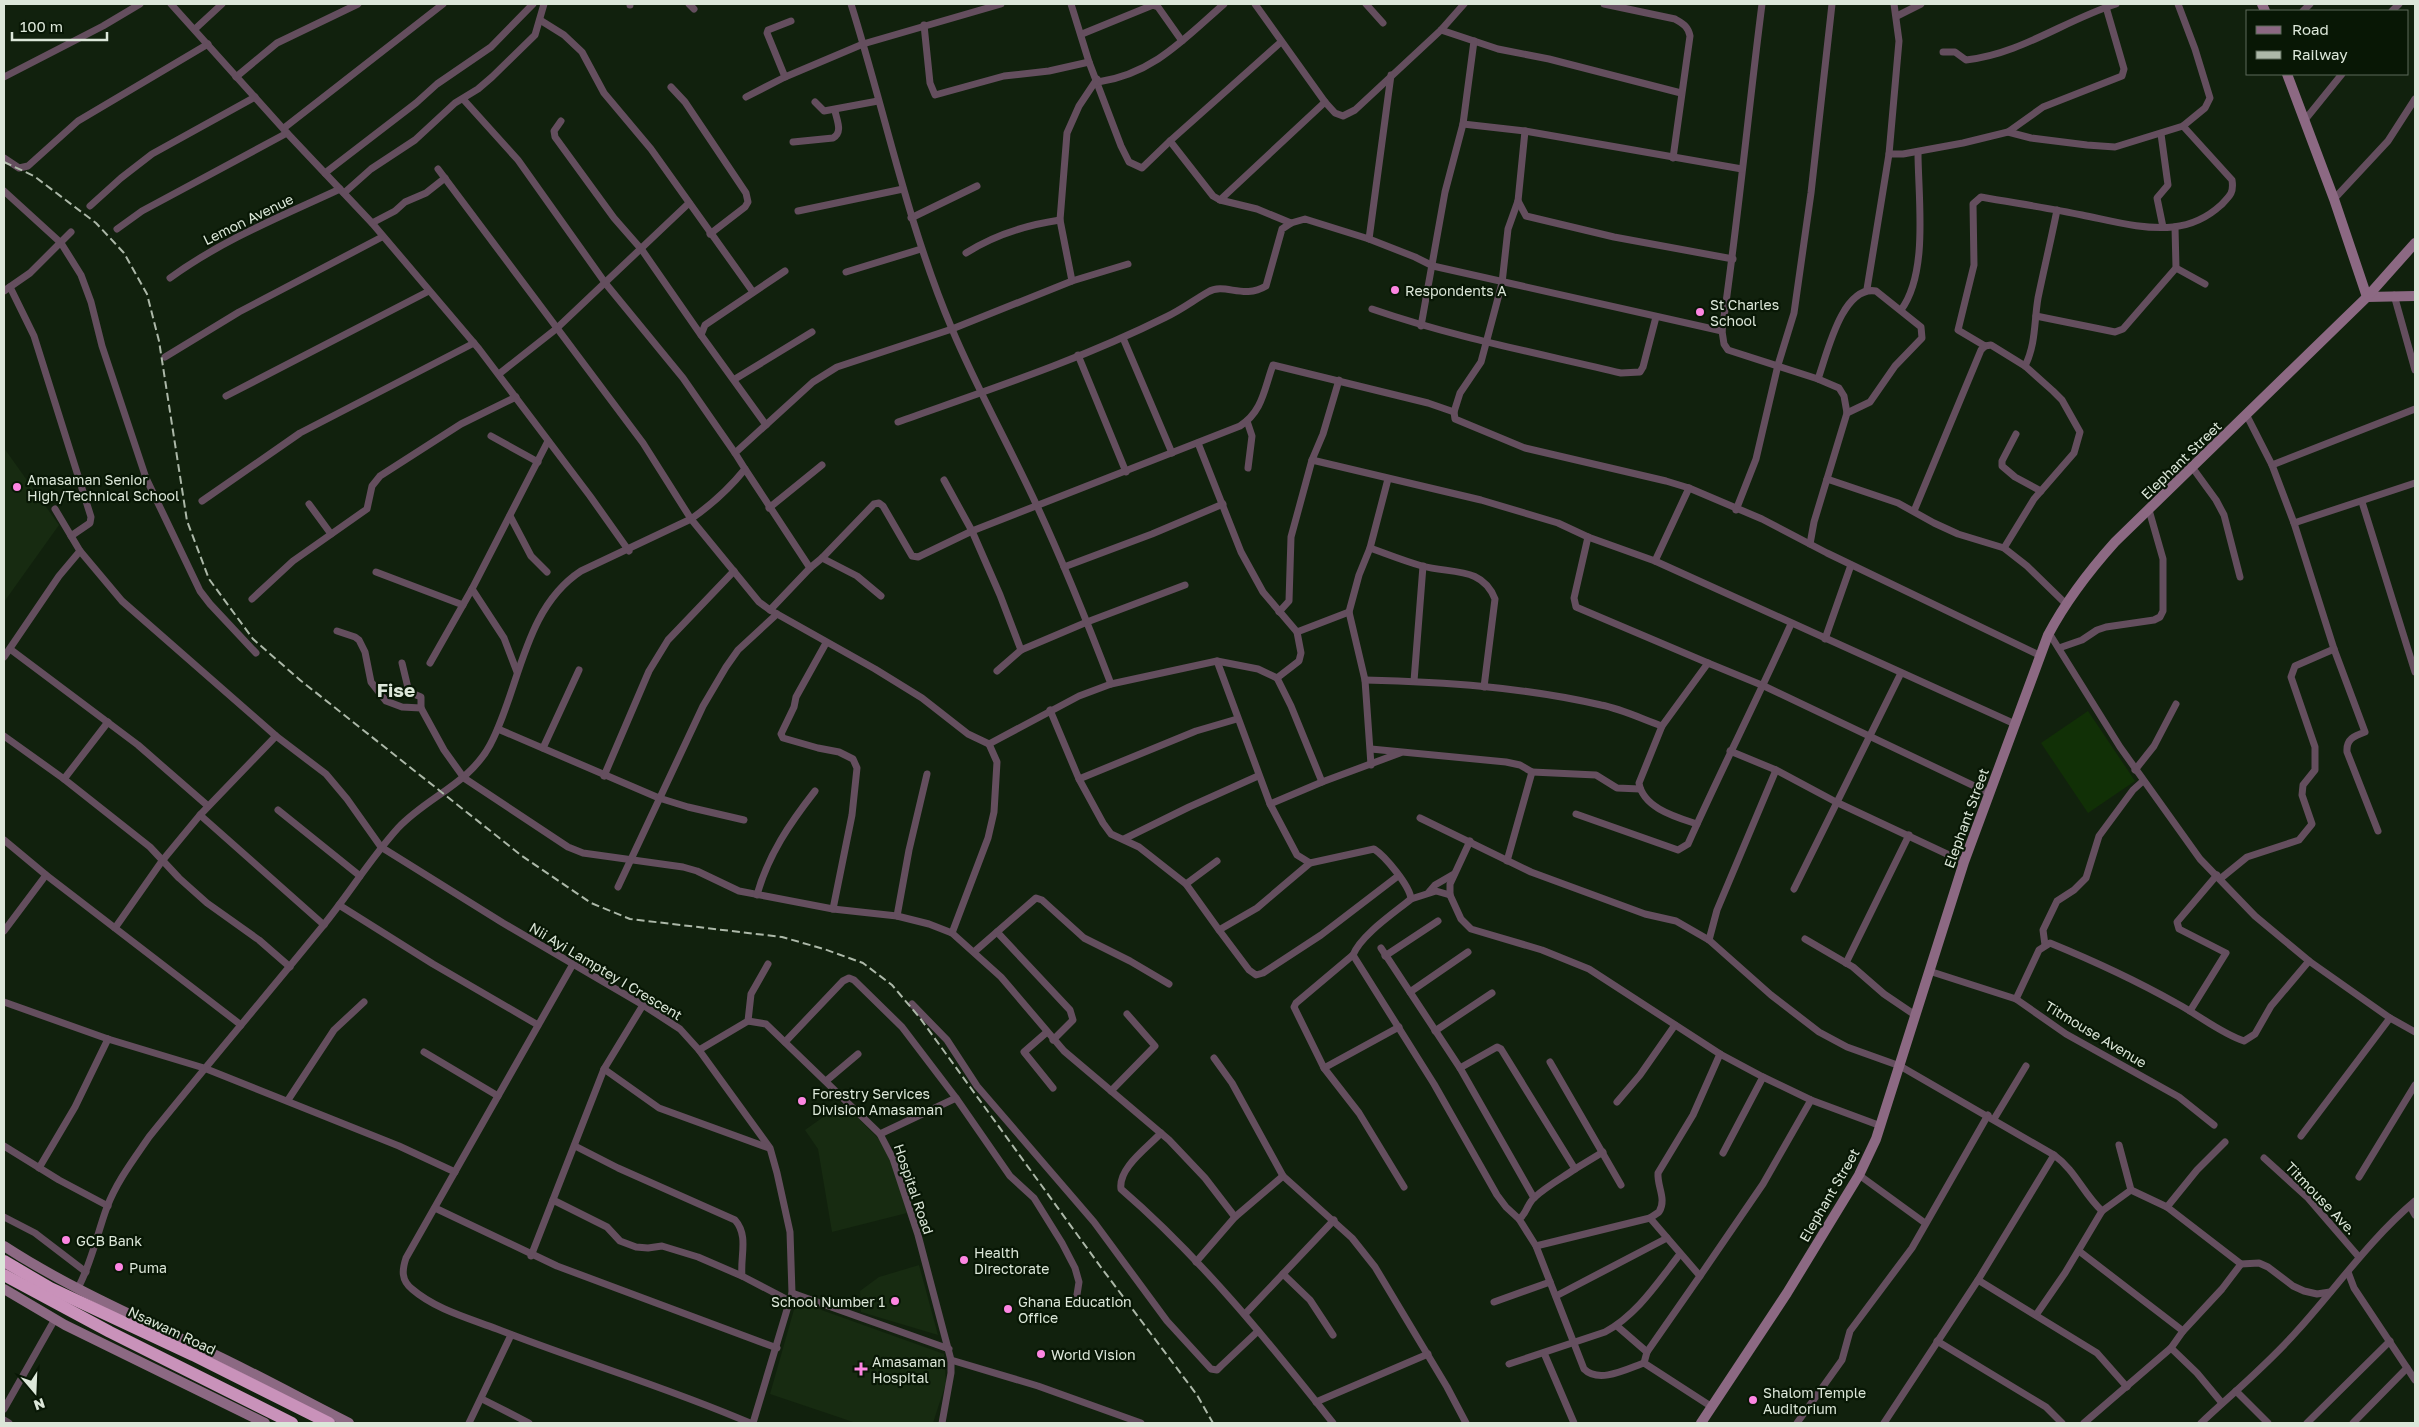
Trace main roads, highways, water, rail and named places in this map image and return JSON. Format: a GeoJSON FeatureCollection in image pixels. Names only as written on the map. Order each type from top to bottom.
{"type":"FeatureCollection","features":[{"type":"Feature","properties":{"kind":"highway","name":"Nsawam Road"},"geometry":{"type":"LineString","coordinates":[[4,1261],[58,1292],[330,1423]]}},
{"type":"Feature","properties":{"kind":"highway","name":"Nsawam Road"},"geometry":{"type":"LineString","coordinates":[[4,1275],[110,1332],[292,1423]]}},
{"type":"Feature","properties":{"kind":"main road"},"geometry":{"type":"LineString","coordinates":[[2287,75],[2334,199],[2367,297],[2415,296]]}},
{"type":"Feature","properties":{"kind":"main road","name":"Elephant Street"},"geometry":{"type":"LineString","coordinates":[[1701,1423],[1787,1293],[1859,1175],[1881,1126],[1964,862],[2049,632],[2066,604],[2106,553],[2367,297],[2415,243]]}},
{"type":"Feature","properties":{"kind":"main road"},"geometry":{"type":"LineString","coordinates":[[4,1246],[78,1288],[349,1423]]}},
{"type":"Feature","properties":{"kind":"main road"},"geometry":{"type":"LineString","coordinates":[[4,1289],[55,1319],[264,1423]]}},
{"type":"Feature","properties":{"kind":"railway"},"geometry":{"type":"LineString","coordinates":[[4,162],[34,176],[96,223],[124,253],[147,294],[159,341],[187,521],[209,579],[253,639],[300,680],[522,856],[591,903],[630,919],[782,937],[863,963],[892,985],[920,1018],[1100,1266],[1197,1395],[1213,1423]]}},
{"type":"Feature","properties":{"kind":"place","name":"Respondents A"},"geometry":{"type":"Point","coordinates":[1395,290]}},
{"type":"Feature","properties":{"kind":"place","name":"St Charles School"},"geometry":{"type":"Point","coordinates":[1700,312]}},
{"type":"Feature","properties":{"kind":"place","name":"Amasaman Senior High/Technical School"},"geometry":{"type":"Point","coordinates":[17,487]}},
{"type":"Feature","properties":{"kind":"place","name":"Forestry Services Division Amasaman"},"geometry":{"type":"Point","coordinates":[802,1101]}},
{"type":"Feature","properties":{"kind":"place","name":"GCB Bank"},"geometry":{"type":"Point","coordinates":[66,1240]}},
{"type":"Feature","properties":{"kind":"place","name":"Health Directorate"},"geometry":{"type":"Point","coordinates":[964,1260]}},
{"type":"Feature","properties":{"kind":"place","name":"Puma"},"geometry":{"type":"Point","coordinates":[119,1267]}},
{"type":"Feature","properties":{"kind":"place","name":"School Number 1"},"geometry":{"type":"Point","coordinates":[895,1301]}},
{"type":"Feature","properties":{"kind":"place","name":"Ghana Education Office"},"geometry":{"type":"Point","coordinates":[1008,1309]}},
{"type":"Feature","properties":{"kind":"place","name":"World Vision"},"geometry":{"type":"Point","coordinates":[1041,1354]}},
{"type":"Feature","properties":{"kind":"place","name":"Amasaman Hospital"},"geometry":{"type":"Point","coordinates":[861,1369]}},
{"type":"Feature","properties":{"kind":"place","name":"Shalom Temple Auditorium"},"geometry":{"type":"Point","coordinates":[1753,1400]}},
{"type":"Feature","properties":{"kind":"district","name":"Fise"},"geometry":{"type":"Point","coordinates":[396,689]}}]}
